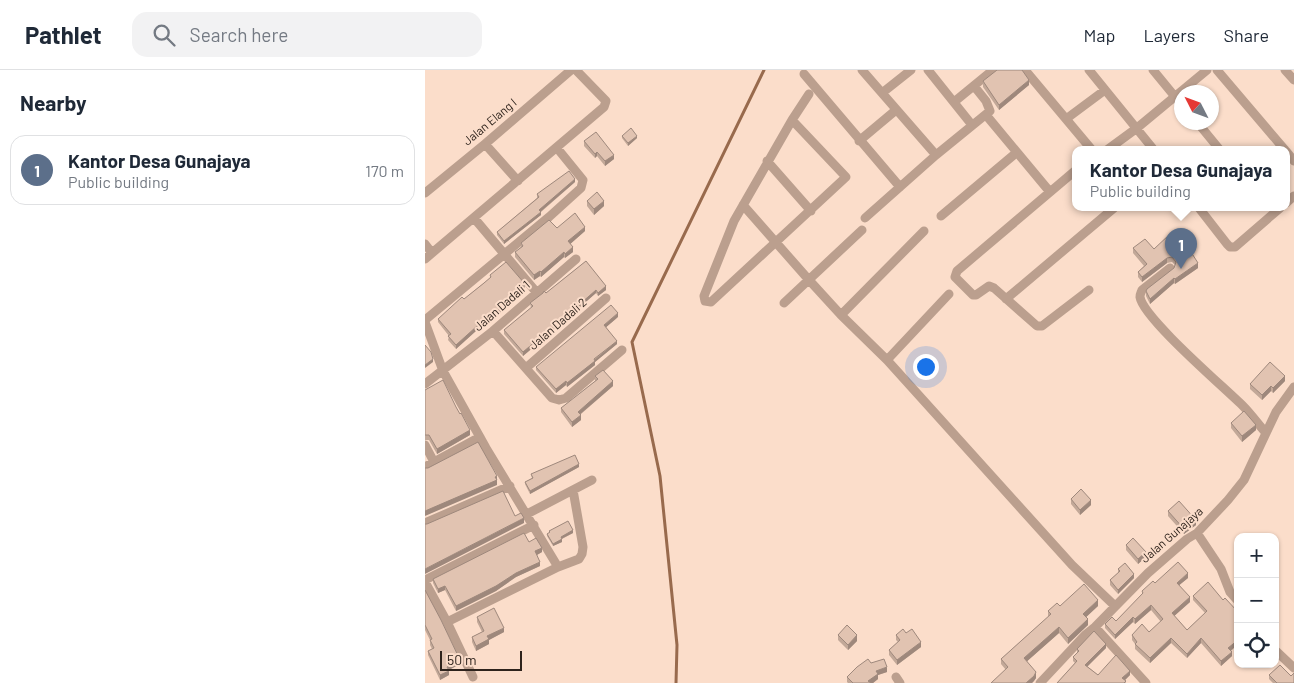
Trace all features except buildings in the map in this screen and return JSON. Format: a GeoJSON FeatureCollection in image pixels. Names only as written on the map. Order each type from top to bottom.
{"type":"FeatureCollection","features":[{"type":"Feature","properties":{"kind":"street","name":"Jalan Elang I"},"geometry":{"type":"LineString","coordinates":[[425,193],[571,70]]}},
{"type":"Feature","properties":{"kind":"street"},"geometry":{"type":"LineString","coordinates":[[425,244],[429,256],[557,148],[605,104],[605,101],[576,70]]}},
{"type":"Feature","properties":{"kind":"street"},"geometry":{"type":"LineString","coordinates":[[862,70],[936,155]]}},
{"type":"Feature","properties":{"kind":"street"},"geometry":{"type":"LineString","coordinates":[[882,92],[911,70]]}},
{"type":"Feature","properties":{"kind":"street"},"geometry":{"type":"LineString","coordinates":[[928,70],[972,126]]}},
{"type":"Feature","properties":{"kind":"street"},"geometry":{"type":"LineString","coordinates":[[1025,70],[1089,146]]}},
{"type":"Feature","properties":{"kind":"street"},"geometry":{"type":"LineString","coordinates":[[1089,70],[1151,146]]}},
{"type":"Feature","properties":{"kind":"street"},"geometry":{"type":"LineString","coordinates":[[1153,70],[1174,95]]}},
{"type":"Feature","properties":{"kind":"street"},"geometry":{"type":"LineString","coordinates":[[1192,85],[1207,70]]}},
{"type":"Feature","properties":{"kind":"street"},"geometry":{"type":"LineString","coordinates":[[1217,70],[1282,146]]}},
{"type":"Feature","properties":{"kind":"street"},"geometry":{"type":"LineString","coordinates":[[1285,70],[1294,80]]}},
{"type":"Feature","properties":{"kind":"street"},"geometry":{"type":"LineString","coordinates":[[954,102],[990,71]]}},
{"type":"Feature","properties":{"kind":"street"},"geometry":{"type":"LineString","coordinates":[[804,74],[900,187]]}},
{"type":"Feature","properties":{"kind":"street"},"geometry":{"type":"LineString","coordinates":[[865,218],[990,110],[973,86]]}},
{"type":"Feature","properties":{"kind":"street"},"geometry":{"type":"LineString","coordinates":[[1067,119],[1105,90]]}},
{"type":"Feature","properties":{"kind":"street"},"geometry":{"type":"LineString","coordinates":[[792,120],[847,177],[711,302],[705,301],[704,296],[734,221],[767,161],[792,120],[809,94]]}},
{"type":"Feature","properties":{"kind":"street"},"geometry":{"type":"LineString","coordinates":[[1112,146],[1174,103]]}},
{"type":"Feature","properties":{"kind":"street"},"geometry":{"type":"LineString","coordinates":[[859,141],[896,110]]}},
{"type":"Feature","properties":{"kind":"street"},"geometry":{"type":"LineString","coordinates":[[985,115],[1050,192]]}},
{"type":"Feature","properties":{"kind":"street"},"geometry":{"type":"LineString","coordinates":[[1204,130],[1217,146]]}},
{"type":"Feature","properties":{"kind":"street"},"geometry":{"type":"LineString","coordinates":[[485,144],[518,181]]}},
{"type":"Feature","properties":{"kind":"street"},"geometry":{"type":"LineString","coordinates":[[557,148],[583,180],[581,188],[425,321],[443,371],[558,568]]}},
{"type":"Feature","properties":{"kind":"street"},"geometry":{"type":"LineString","coordinates":[[941,216],[1016,153]]}},
{"type":"Feature","properties":{"kind":"street"},"geometry":{"type":"LineString","coordinates":[[767,161],[811,211]]}},
{"type":"Feature","properties":{"kind":"street"},"geometry":{"type":"LineString","coordinates":[[1072,173],[955,274],[955,276],[973,295],[989,286],[994,288],[1034,324],[1042,326],[1089,290]]}},
{"type":"Feature","properties":{"kind":"street"},"geometry":{"type":"LineString","coordinates":[[743,205],[776,244],[841,315],[887,360],[1072,565],[1115,606]]}},
{"type":"Feature","properties":{"kind":"street"},"geometry":{"type":"LineString","coordinates":[[1006,299],[1110,211]]}},
{"type":"Feature","properties":{"kind":"street"},"geometry":{"type":"LineString","coordinates":[[1201,211],[1230,247],[1235,247],[1273,211]]}},
{"type":"Feature","properties":{"kind":"street"},"geometry":{"type":"LineString","coordinates":[[474,218],[537,293]]}},
{"type":"Feature","properties":{"kind":"street"},"geometry":{"type":"LineString","coordinates":[[784,303],[862,230]]}},
{"type":"Feature","properties":{"kind":"street"},"geometry":{"type":"LineString","coordinates":[[841,315],[924,231]]}},
{"type":"Feature","properties":{"kind":"street","name":"Jalan Dadali 1"},"geometry":{"type":"LineString","coordinates":[[425,384],[493,331],[576,259]]}},
{"type":"Feature","properties":{"kind":"street"},"geometry":{"type":"LineString","coordinates":[[1170,268],[1142,290],[1140,299],[1150,315],[1214,381],[1244,407],[1265,433]]}},
{"type":"Feature","properties":{"kind":"street"},"geometry":{"type":"LineString","coordinates":[[887,360],[949,294]]}},
{"type":"Feature","properties":{"kind":"street","name":"Jalan Dadali 2"},"geometry":{"type":"LineString","coordinates":[[526,368],[606,298]]}},
{"type":"Feature","properties":{"kind":"street"},"geometry":{"type":"LineString","coordinates":[[493,331],[551,398],[559,400],[566,398],[622,350]]}},
{"type":"Feature","properties":{"kind":"street","name":"Jalan Gunajaya"},"geometry":{"type":"LineString","coordinates":[[1040,683],[1085,635],[1148,573],[1187,539],[1197,533],[1228,500],[1244,480],[1276,412],[1294,387]]}},
{"type":"Feature","properties":{"kind":"street"},"geometry":{"type":"LineString","coordinates":[[425,467],[480,436]]}},
{"type":"Feature","properties":{"kind":"street"},"geometry":{"type":"LineString","coordinates":[[425,445],[434,462]]}},
{"type":"Feature","properties":{"kind":"street"},"geometry":{"type":"LineString","coordinates":[[527,514],[592,480]]}},
{"type":"Feature","properties":{"kind":"street"},"geometry":{"type":"LineString","coordinates":[[425,523],[510,486]]}},
{"type":"Feature","properties":{"kind":"street"},"geometry":{"type":"LineString","coordinates":[[447,622],[579,559],[582,554],[573,490]]}},
{"type":"Feature","properties":{"kind":"street"},"geometry":{"type":"LineString","coordinates":[[473,677],[425,581],[534,526]]}},
{"type":"Feature","properties":{"kind":"street"},"geometry":{"type":"LineString","coordinates":[[1197,533],[1221,569],[1230,592],[1234,596]]}},
{"type":"Feature","properties":{"kind":"street"},"geometry":{"type":"LineString","coordinates":[[1095,627],[1146,683]]}},
{"type":"Feature","properties":{"kind":"street"},"geometry":{"type":"LineString","coordinates":[[1279,654],[1294,668]]}},
{"type":"Feature","properties":{"kind":"waterway"},"geometry":{"type":"LineString","coordinates":[[676,683],[677,645],[660,476],[632,342],[764,70]]}},
{"type":"Feature","properties":{"kind":"place","name":"Kantor Desa Gunajaya"},"geometry":{"type":"Point","coordinates":[1181,269]}}]}
